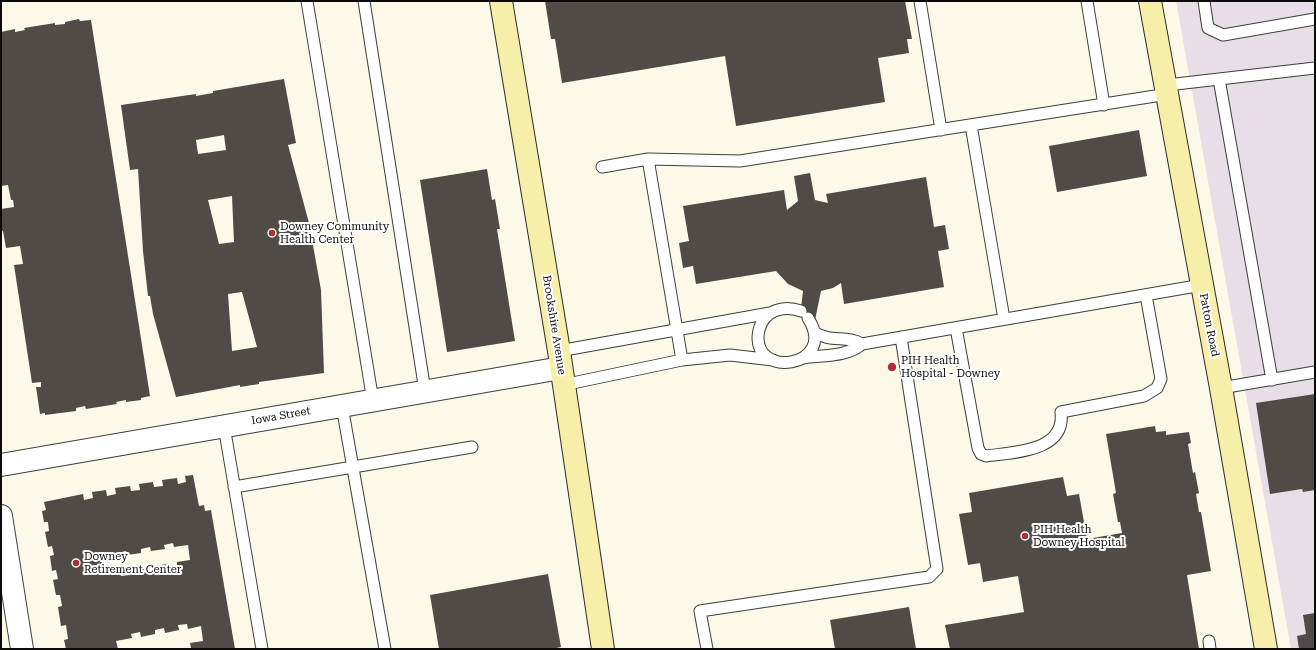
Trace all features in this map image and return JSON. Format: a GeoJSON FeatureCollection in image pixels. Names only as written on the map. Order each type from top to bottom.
{"type":"FeatureCollection","features":[{"type":"Feature","properties":{"kind":"street","name":"Brookshire Avenue"},"geometry":{"type":"LineString","coordinates":[[501,1],[561,368],[603,649]]}},
{"type":"Feature","properties":{"kind":"street","name":"Patton Road"},"geometry":{"type":"LineString","coordinates":[[1150,1],[1168,90],[1266,649]]}},
{"type":"Feature","properties":{"kind":"street","name":"Iowa Street"},"geometry":{"type":"LineString","coordinates":[[1,465],[561,368]]}},
{"type":"Feature","properties":{"kind":"street"},"geometry":{"type":"LineString","coordinates":[[1,516],[22,649]]}},
{"type":"Feature","properties":{"kind":"lane"},"geometry":{"type":"LineString","coordinates":[[307,1],[373,400]]}},
{"type":"Feature","properties":{"kind":"lane"},"geometry":{"type":"LineString","coordinates":[[364,1],[425,391]]}},
{"type":"Feature","properties":{"kind":"lane"},"geometry":{"type":"LineString","coordinates":[[920,1],[941,130]]}},
{"type":"Feature","properties":{"kind":"lane"},"geometry":{"type":"LineString","coordinates":[[1087,1],[1104,104]]}},
{"type":"Feature","properties":{"kind":"lane"},"geometry":{"type":"LineString","coordinates":[[1204,1],[1208,28],[1223,35],[1315,19]]}},
{"type":"Feature","properties":{"kind":"lane"},"geometry":{"type":"LineString","coordinates":[[602,167],[648,159],[740,161],[1104,104],[1219,79],[1315,68]]}},
{"type":"Feature","properties":{"kind":"lane"},"geometry":{"type":"LineString","coordinates":[[1219,79],[1272,380]]}},
{"type":"Feature","properties":{"kind":"lane"},"geometry":{"type":"LineString","coordinates":[[972,125],[1004,319]]}},
{"type":"Feature","properties":{"kind":"lane"},"geometry":{"type":"LineString","coordinates":[[648,159],[682,360]]}},
{"type":"Feature","properties":{"kind":"lane"},"geometry":{"type":"LineString","coordinates":[[561,368],[677,329],[770,313],[786,308],[804,315],[814,332],[822,337],[839,340],[853,340],[862,344],[1202,285]]}},
{"type":"Feature","properties":{"kind":"lane"},"geometry":{"type":"LineString","coordinates":[[956,328],[978,448],[981,454],[986,456],[1026,450],[1050,441],[1056,436],[1062,421],[1061,412],[1144,396],[1156,388],[1161,379],[1146,295]]}},
{"type":"Feature","properties":{"kind":"lane"},"geometry":{"type":"LineString","coordinates":[[770,313],[760,325],[759,337],[762,349],[773,360]]}},
{"type":"Feature","properties":{"kind":"lane"},"geometry":{"type":"LineString","coordinates":[[804,358],[812,348],[814,332]]}},
{"type":"Feature","properties":{"kind":"lane"},"geometry":{"type":"LineString","coordinates":[[707,649],[700,611],[929,577],[935,572],[937,565],[902,337]]}},
{"type":"Feature","properties":{"kind":"lane"},"geometry":{"type":"LineString","coordinates":[[561,368],[730,356],[773,360],[789,364],[804,358],[848,353],[856,350],[862,344]]}},
{"type":"Feature","properties":{"kind":"lane"},"geometry":{"type":"LineString","coordinates":[[1221,388],[1315,372]]}},
{"type":"Feature","properties":{"kind":"lane"},"geometry":{"type":"LineString","coordinates":[[342,406],[385,649]]}},
{"type":"Feature","properties":{"kind":"lane"},"geometry":{"type":"LineString","coordinates":[[224,426],[262,649]]}},
{"type":"Feature","properties":{"kind":"lane"},"geometry":{"type":"LineString","coordinates":[[234,487],[472,447]]}},
{"type":"Feature","properties":{"kind":"shaded area"},"geometry":{"type":"Polygon","coordinates":[[[1176,1],[1315,1],[1315,649],[1291,649],[1176,1]]]}},
{"type":"Feature","properties":{"kind":"building"},"geometry":{"type":"Polygon","coordinates":[[[545,1],[905,1],[912,39],[907,39],[909,53],[878,58],[885,102],[736,126],[725,56],[562,83],[555,39],[551,39],[545,1]]]}},
{"type":"Feature","properties":{"kind":"building"},"geometry":{"type":"Polygon","coordinates":[[[79,19],[80,21],[91,20],[150,396],[141,398],[141,400],[126,402],[126,400],[116,402],[117,404],[86,409],[85,406],[76,408],[76,411],[45,415],[45,413],[40,414],[36,387],[41,387],[41,382],[32,383],[14,265],[23,264],[20,246],[6,248],[3,231],[1,232],[1,209],[14,207],[8,185],[1,186],[1,32],[15,29],[15,32],[25,30],[24,28],[55,23],[55,25],[65,24],[65,22],[79,19]]]}},
{"type":"Feature","properties":{"kind":"building","name":"Downey Community Health Center"},"geometry":{"type":"Polygon","coordinates":[[[284,79],[296,143],[288,145],[309,223],[321,290],[324,373],[259,382],[259,384],[240,387],[240,385],[176,397],[153,314],[150,296],[148,296],[143,251],[138,169],[130,170],[121,105],[196,94],[196,96],[213,93],[213,91],[284,79]],[[224,135],[196,140],[198,154],[226,150],[224,135]],[[232,196],[208,200],[219,244],[234,242],[232,196]],[[242,292],[228,294],[232,351],[257,347],[242,292]]]}},
{"type":"Feature","properties":{"kind":"building"},"geometry":{"type":"Polygon","coordinates":[[[1139,130],[1147,176],[1057,192],[1049,146],[1139,130]]]}},
{"type":"Feature","properties":{"kind":"building"},"geometry":{"type":"Polygon","coordinates":[[[487,169],[492,200],[495,199],[500,229],[497,229],[515,341],[447,352],[420,180],[487,169]]]}},
{"type":"Feature","properties":{"kind":"building"},"geometry":{"type":"Polygon","coordinates":[[[810,173],[815,200],[828,203],[826,194],[926,177],[934,227],[945,225],[949,249],[938,251],[944,287],[844,304],[841,283],[833,288],[821,291],[815,320],[800,317],[803,291],[788,284],[776,271],[696,284],[693,266],[683,268],[679,243],[689,241],[683,206],[784,190],[787,210],[798,201],[794,176],[810,173]]]}},
{"type":"Feature","properties":{"kind":"building"},"geometry":{"type":"Polygon","coordinates":[[[1315,394],[1315,490],[1303,492],[1302,489],[1270,494],[1256,403],[1315,394]]]}},
{"type":"Feature","properties":{"kind":"building","name":"PIH Health Downey Hospital"},"geometry":{"type":"Polygon","coordinates":[[[1155,426],[1156,432],[1166,431],[1166,435],[1189,432],[1191,443],[1188,444],[1193,473],[1195,472],[1199,493],[1196,494],[1199,512],[1201,512],[1211,571],[1187,575],[1199,649],[950,649],[945,625],[1024,612],[1018,576],[983,582],[980,563],[968,565],[959,514],[972,512],[969,493],[1063,477],[1067,496],[1079,494],[1087,539],[1122,533],[1120,522],[1118,522],[1113,494],[1116,493],[1106,434],[1155,426]]]}},
{"type":"Feature","properties":{"kind":"building","name":"Downey Retirement Center"},"geometry":{"type":"Polygon","coordinates":[[[193,475],[199,506],[204,505],[205,511],[211,510],[235,649],[187,649],[191,648],[190,643],[203,641],[201,626],[188,629],[187,624],[178,625],[179,630],[165,633],[164,628],[155,630],[155,634],[141,637],[140,632],[131,634],[132,638],[116,641],[118,649],[66,649],[64,640],[68,639],[66,625],[61,626],[58,607],[62,606],[60,595],[56,595],[53,580],[58,579],[56,570],[52,571],[50,556],[54,555],[52,546],[48,547],[45,532],[49,531],[48,522],[44,522],[42,511],[46,510],[44,502],[83,494],[84,500],[93,498],[92,492],[106,490],[107,496],[116,494],[115,488],[130,486],[131,491],[140,490],[139,484],[153,482],[154,487],[163,486],[162,480],[177,478],[178,484],[186,482],[185,476],[193,475]],[[173,543],[164,545],[165,549],[151,551],[150,547],[141,549],[141,553],[127,555],[126,551],[117,553],[118,557],[102,561],[104,574],[120,572],[121,576],[130,575],[129,570],[144,568],[144,572],[154,571],[153,566],[168,564],[168,568],[177,567],[177,562],[190,560],[188,545],[174,547],[173,543]]]}},
{"type":"Feature","properties":{"kind":"building"},"geometry":{"type":"Polygon","coordinates":[[[548,574],[561,647],[552,649],[439,649],[430,595],[548,574]]]}},
{"type":"Feature","properties":{"kind":"building"},"geometry":{"type":"Polygon","coordinates":[[[909,607],[916,649],[835,649],[830,620],[909,607]]]}},
{"type":"Feature","properties":{"kind":"building"},"geometry":{"type":"Polygon","coordinates":[[[1315,613],[1315,649],[1299,649],[1297,636],[1306,634],[1303,615],[1315,613]]]}},
{"type":"Feature","properties":{"kind":"place","name":"Downey Community Health Center"},"geometry":{"type":"Point","coordinates":[272,233]}},
{"type":"Feature","properties":{"kind":"place","name":"PIH Health Hospital - Downey"},"geometry":{"type":"Point","coordinates":[892,367]}},
{"type":"Feature","properties":{"kind":"place","name":"PIH Health Downey Hospital"},"geometry":{"type":"Point","coordinates":[1025,536]}},
{"type":"Feature","properties":{"kind":"place","name":"Downey Retirement Center"},"geometry":{"type":"Point","coordinates":[76,563]}}]}
